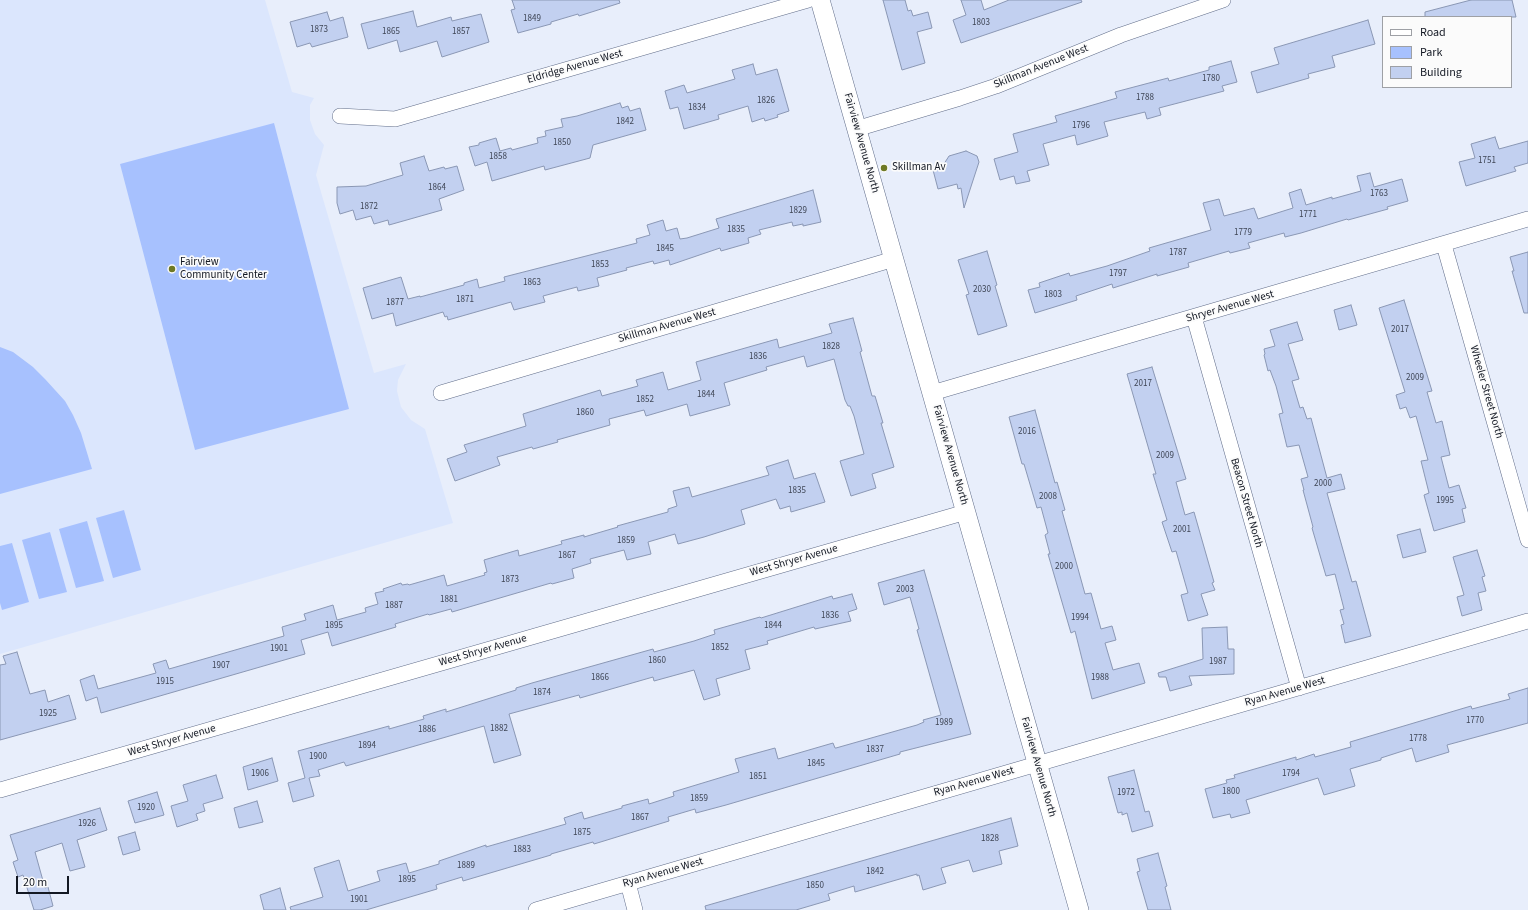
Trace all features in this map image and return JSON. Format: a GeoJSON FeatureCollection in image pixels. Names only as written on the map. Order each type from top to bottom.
{"type":"FeatureCollection","features":[{"type":"Feature","properties":{"kind":"street","name":"Eldridge Avenue West"},"geometry":{"type":"LineString","coordinates":[[340,116],[395,119],[808,0]]}},
{"type":"Feature","properties":{"kind":"street","name":"Fairview Avenue North"},"geometry":{"type":"LineString","coordinates":[[820,0],[1079,910]]}},
{"type":"Feature","properties":{"kind":"street","name":"Skillman Avenue West"},"geometry":{"type":"LineString","coordinates":[[856,129],[996,86],[1121,35],[1223,0]]}},
{"type":"Feature","properties":{"kind":"street","name":"Shryer Avenue West"},"geometry":{"type":"LineString","coordinates":[[932,393],[1528,220]]}},
{"type":"Feature","properties":{"kind":"street","name":"Wheeler Street North"},"geometry":{"type":"LineString","coordinates":[[1444,245],[1528,540]]}},
{"type":"Feature","properties":{"kind":"street","name":"Skillman Avenue West"},"geometry":{"type":"LineString","coordinates":[[441,393],[894,259]]}},
{"type":"Feature","properties":{"kind":"street","name":"Beacon Street North"},"geometry":{"type":"LineString","coordinates":[[1194,318],[1299,688]]}},
{"type":"Feature","properties":{"kind":"street","name":"West Shryer Avenue"},"geometry":{"type":"LineString","coordinates":[[0,790],[966,512]]}},
{"type":"Feature","properties":{"kind":"street","name":"Ryan Avenue West"},"geometry":{"type":"LineString","coordinates":[[536,910],[1528,621]]}},
{"type":"Feature","properties":{"kind":"street"},"geometry":{"type":"LineString","coordinates":[[628,883],[635,910]]}},
{"type":"Feature","properties":{"kind":"shaded area","name":"Fairview Community Center"},"geometry":{"type":"Polygon","coordinates":[[[0,0],[265,0],[292,92],[314,98],[310,105],[310,120],[315,134],[324,145],[316,175],[374,373],[406,364],[398,380],[397,391],[401,407],[411,420],[425,429],[453,523],[0,654],[0,0]]]}},
{"type":"Feature","properties":{"kind":"green space"},"geometry":{"type":"Polygon","coordinates":[[[274,123],[349,409],[195,450],[120,164],[274,123]]]}},
{"type":"Feature","properties":{"kind":"green space"},"geometry":{"type":"Polygon","coordinates":[[[0,347],[13,352],[33,367],[65,401],[81,433],[92,469],[0,494],[0,347]]]}},
{"type":"Feature","properties":{"kind":"green space"},"geometry":{"type":"Polygon","coordinates":[[[124,510],[141,570],[113,578],[96,518],[124,510]]]}},
{"type":"Feature","properties":{"kind":"green space"},"geometry":{"type":"Polygon","coordinates":[[[87,521],[104,581],[76,588],[59,529],[87,521]]]}},
{"type":"Feature","properties":{"kind":"green space"},"geometry":{"type":"Polygon","coordinates":[[[50,532],[67,592],[39,599],[22,540],[50,532]]]}},
{"type":"Feature","properties":{"kind":"green space"},"geometry":{"type":"Polygon","coordinates":[[[12,543],[29,602],[2,610],[0,603],[0,546],[12,543]]]}},
{"type":"Feature","properties":{"kind":"building"},"geometry":{"type":"Polygon","coordinates":[[[512,0],[619,0],[620,3],[579,16],[578,14],[551,22],[551,24],[518,33],[511,10],[515,9],[512,0]]]}},
{"type":"Feature","properties":{"kind":"building"},"geometry":{"type":"Polygon","coordinates":[[[883,0],[905,0],[908,11],[911,10],[913,16],[928,12],[932,28],[917,32],[925,63],[902,70],[883,0]]]}},
{"type":"Feature","properties":{"kind":"building"},"geometry":{"type":"Polygon","coordinates":[[[961,0],[981,0],[984,10],[1009,0],[1081,0],[1082,2],[961,43],[953,20],[966,15],[961,0]]]}},
{"type":"Feature","properties":{"kind":"building"},"geometry":{"type":"Polygon","coordinates":[[[1471,0],[1512,0],[1516,17],[1425,16],[1425,12],[1471,0]]]}},
{"type":"Feature","properties":{"kind":"building"},"geometry":{"type":"Polygon","coordinates":[[[413,11],[417,27],[451,17],[452,21],[481,14],[489,42],[442,57],[437,41],[400,52],[397,40],[368,49],[361,24],[413,11]]]}},
{"type":"Feature","properties":{"kind":"building"},"geometry":{"type":"Polygon","coordinates":[[[327,12],[330,21],[343,17],[348,37],[312,47],[310,43],[297,47],[290,22],[327,12]]]}},
{"type":"Feature","properties":{"kind":"building"},"geometry":{"type":"Polygon","coordinates":[[[1368,20],[1375,44],[1332,56],[1335,67],[1308,74],[1309,78],[1257,93],[1251,72],[1279,64],[1274,48],[1368,20]]]}},
{"type":"Feature","properties":{"kind":"building"},"geometry":{"type":"Polygon","coordinates":[[[1231,61],[1237,82],[1222,86],[1224,91],[1159,108],[1161,115],[1147,119],[1145,112],[1104,122],[1108,136],[1077,145],[1075,135],[1043,144],[1049,165],[1027,171],[1030,181],[1016,184],[1014,176],[1000,180],[994,159],[1018,152],[1013,134],[1057,122],[1055,116],[1117,98],[1115,92],[1168,78],[1169,81],[1209,70],[1209,67],[1231,61]]]}},
{"type":"Feature","properties":{"kind":"building"},"geometry":{"type":"Polygon","coordinates":[[[753,64],[756,75],[777,69],[789,111],[777,115],[778,117],[765,121],[764,118],[752,122],[748,106],[718,115],[719,119],[684,129],[678,107],[670,109],[665,91],[684,85],[687,93],[735,79],[732,70],[753,64]]]}},
{"type":"Feature","properties":{"kind":"building"},"geometry":{"type":"Polygon","coordinates":[[[620,103],[622,108],[628,106],[630,111],[640,108],[646,130],[593,145],[590,158],[545,170],[544,166],[492,181],[487,162],[475,166],[469,147],[479,145],[479,143],[496,138],[500,151],[511,148],[512,150],[538,143],[537,138],[546,136],[545,131],[563,127],[561,119],[577,116],[620,103]]]}},
{"type":"Feature","properties":{"kind":"building"},"geometry":{"type":"Polygon","coordinates":[[[1495,137],[1499,149],[1528,141],[1528,163],[1514,167],[1516,171],[1466,186],[1459,162],[1475,158],[1471,144],[1495,137]]]}},
{"type":"Feature","properties":{"kind":"building"},"geometry":{"type":"Polygon","coordinates":[[[966,151],[977,156],[979,162],[964,208],[961,188],[958,189],[957,184],[938,189],[933,170],[942,167],[949,156],[966,151]]]}},
{"type":"Feature","properties":{"kind":"building"},"geometry":{"type":"Polygon","coordinates":[[[424,156],[429,171],[444,167],[445,169],[457,166],[464,190],[439,199],[442,210],[389,225],[388,220],[374,224],[371,216],[356,220],[353,210],[340,214],[337,203],[337,187],[366,186],[403,175],[400,163],[424,156]]]}},
{"type":"Feature","properties":{"kind":"building"},"geometry":{"type":"Polygon","coordinates":[[[1370,173],[1374,187],[1402,179],[1408,201],[1387,207],[1388,209],[1348,220],[1347,219],[1301,233],[1285,237],[1284,233],[1248,243],[1250,248],[1230,253],[1229,251],[1188,263],[1189,267],[1157,276],[1157,274],[1113,288],[1112,284],[1076,296],[1077,300],[1035,313],[1028,290],[1040,287],[1039,283],[1069,273],[1070,276],[1107,266],[1150,251],[1149,248],[1211,230],[1203,203],[1219,199],[1224,216],[1254,208],[1258,219],[1293,208],[1289,193],[1301,189],[1306,205],[1332,197],[1332,199],[1361,191],[1357,176],[1370,173]]]}},
{"type":"Feature","properties":{"kind":"building"},"geometry":{"type":"Polygon","coordinates":[[[813,190],[821,222],[803,226],[803,224],[793,226],[792,222],[759,230],[761,234],[748,238],[749,243],[721,251],[720,248],[670,265],[669,260],[654,264],[653,261],[626,268],[627,270],[597,278],[599,286],[578,291],[577,287],[543,296],[545,302],[514,310],[511,302],[448,320],[447,316],[445,317],[443,312],[396,326],[393,313],[372,319],[363,288],[401,277],[408,299],[464,285],[464,283],[477,279],[479,288],[505,281],[504,277],[637,243],[636,239],[650,235],[647,225],[663,220],[666,231],[677,228],[680,239],[687,238],[719,228],[716,219],[813,190]]]}},
{"type":"Feature","properties":{"kind":"building"},"geometry":{"type":"Polygon","coordinates":[[[987,251],[997,285],[995,286],[1007,326],[978,335],[966,295],[969,294],[958,260],[987,251]]]}},
{"type":"Feature","properties":{"kind":"building"},"geometry":{"type":"Polygon","coordinates":[[[1528,252],[1528,313],[1524,313],[1512,271],[1514,271],[1510,257],[1528,252]]]}},
{"type":"Feature","properties":{"kind":"building"},"geometry":{"type":"Polygon","coordinates":[[[1404,300],[1432,391],[1427,392],[1436,423],[1442,421],[1450,455],[1441,457],[1449,488],[1459,485],[1466,508],[1462,509],[1465,522],[1434,531],[1424,495],[1429,493],[1421,461],[1428,460],[1416,416],[1410,418],[1406,407],[1400,409],[1396,395],[1405,392],[1379,308],[1404,300]]]}},
{"type":"Feature","properties":{"kind":"building"},"geometry":{"type":"Polygon","coordinates":[[[1351,305],[1357,325],[1339,330],[1334,310],[1351,305]]]}},
{"type":"Feature","properties":{"kind":"building"},"geometry":{"type":"Polygon","coordinates":[[[853,318],[862,351],[860,352],[872,396],[875,396],[894,467],[872,474],[876,488],[851,496],[840,461],[864,454],[854,416],[850,406],[848,406],[845,400],[834,359],[807,367],[804,356],[766,367],[767,370],[724,383],[730,405],[690,416],[687,404],[646,416],[644,410],[609,419],[610,425],[557,440],[558,442],[533,449],[532,447],[497,457],[500,465],[455,481],[447,459],[467,452],[464,445],[526,426],[523,414],[600,390],[602,396],[638,386],[636,380],[663,372],[668,390],[701,380],[696,362],[777,339],[779,348],[832,333],[829,324],[853,318]]]}},
{"type":"Feature","properties":{"kind":"building"},"geometry":{"type":"Polygon","coordinates":[[[1297,322],[1303,340],[1288,344],[1299,379],[1292,381],[1300,408],[1303,407],[1307,419],[1311,418],[1327,478],[1341,474],[1345,489],[1327,493],[1352,582],[1356,581],[1371,636],[1345,643],[1341,625],[1344,624],[1340,610],[1344,609],[1335,574],[1326,576],[1312,528],[1301,479],[1308,477],[1299,445],[1287,447],[1279,414],[1283,413],[1276,386],[1270,370],[1268,371],[1264,355],[1264,349],[1275,346],[1270,330],[1297,322]]]}},
{"type":"Feature","properties":{"kind":"building"},"geometry":{"type":"Polygon","coordinates":[[[1152,367],[1186,479],[1176,482],[1185,515],[1194,512],[1214,582],[1212,583],[1215,590],[1201,594],[1208,615],[1188,621],[1181,595],[1188,593],[1176,551],[1172,552],[1162,522],[1167,520],[1153,474],[1156,474],[1127,374],[1152,367]]]}},
{"type":"Feature","properties":{"kind":"building"},"geometry":{"type":"Polygon","coordinates":[[[1035,410],[1055,483],[1057,482],[1065,510],[1062,511],[1085,594],[1091,593],[1101,629],[1112,626],[1116,640],[1105,643],[1113,670],[1139,663],[1145,683],[1092,699],[1075,631],[1071,633],[1048,554],[1050,554],[1045,535],[1048,533],[1041,507],[1037,508],[1024,464],[1022,464],[1009,417],[1035,410]]]}},
{"type":"Feature","properties":{"kind":"building"},"geometry":{"type":"Polygon","coordinates":[[[788,460],[794,479],[815,473],[825,502],[791,512],[790,506],[780,509],[776,499],[741,510],[745,524],[678,544],[675,534],[648,542],[651,554],[627,560],[624,550],[590,559],[591,563],[572,569],[574,578],[551,583],[452,612],[451,609],[428,614],[395,624],[396,627],[332,646],[328,632],[301,640],[305,654],[101,713],[97,697],[86,701],[80,680],[94,675],[98,689],[156,673],[153,664],[166,660],[169,669],[284,636],[282,627],[306,620],[304,614],[333,605],[337,620],[366,612],[365,608],[378,604],[375,593],[384,591],[383,589],[401,583],[402,585],[409,585],[444,575],[447,586],[485,575],[484,573],[487,572],[484,560],[518,550],[519,556],[562,544],[561,541],[584,535],[584,537],[668,512],[668,509],[677,506],[673,491],[689,487],[692,497],[769,475],[766,467],[788,460]]]}},
{"type":"Feature","properties":{"kind":"building"},"geometry":{"type":"Polygon","coordinates":[[[1420,529],[1426,552],[1403,558],[1397,535],[1420,529]]]}},
{"type":"Feature","properties":{"kind":"building"},"geometry":{"type":"Polygon","coordinates":[[[1477,550],[1485,576],[1482,577],[1486,591],[1478,593],[1482,610],[1462,616],[1457,597],[1464,595],[1453,557],[1477,550]]]}},
{"type":"Feature","properties":{"kind":"building"},"geometry":{"type":"Polygon","coordinates":[[[924,570],[971,734],[900,752],[900,754],[726,805],[696,813],[695,809],[668,817],[669,821],[594,844],[593,842],[551,854],[463,881],[462,877],[436,885],[437,889],[366,910],[291,910],[290,907],[323,897],[314,868],[339,860],[348,891],[380,881],[377,871],[406,863],[409,873],[439,864],[439,861],[486,845],[486,847],[566,824],[564,818],[582,812],[584,819],[648,799],[649,804],[674,796],[673,792],[739,772],[735,759],[775,748],[778,759],[833,743],[836,748],[917,725],[924,722],[923,720],[941,715],[917,630],[919,629],[910,597],[884,605],[878,583],[924,570]]]}},
{"type":"Feature","properties":{"kind":"building"},"geometry":{"type":"Polygon","coordinates":[[[852,594],[857,609],[848,612],[851,621],[815,629],[814,627],[767,641],[768,644],[745,650],[750,669],[716,679],[720,695],[704,700],[694,670],[654,681],[653,677],[580,698],[579,695],[509,714],[521,755],[494,763],[484,726],[346,766],[344,762],[318,770],[320,776],[309,778],[314,796],[293,802],[288,783],[305,778],[298,751],[389,726],[389,729],[424,719],[423,716],[446,709],[446,712],[516,690],[516,688],[532,683],[653,649],[654,652],[694,641],[715,634],[714,630],[760,617],[761,618],[832,596],[833,599],[852,594]]]}},
{"type":"Feature","properties":{"kind":"building"},"geometry":{"type":"Polygon","coordinates":[[[1227,627],[1228,649],[1234,649],[1234,674],[1189,676],[1192,685],[1170,691],[1166,677],[1159,677],[1158,673],[1203,659],[1202,628],[1227,627]]]}},
{"type":"Feature","properties":{"kind":"building"},"geometry":{"type":"Polygon","coordinates":[[[17,652],[30,694],[45,690],[48,702],[69,695],[76,719],[0,740],[0,665],[6,664],[3,656],[17,652]]]}},
{"type":"Feature","properties":{"kind":"building"},"geometry":{"type":"Polygon","coordinates":[[[1528,688],[1528,723],[1447,745],[1449,752],[1416,762],[1412,748],[1381,758],[1381,760],[1350,769],[1355,786],[1324,795],[1318,778],[1246,800],[1250,813],[1231,818],[1230,814],[1213,818],[1205,789],[1227,783],[1226,780],[1235,778],[1234,775],[1296,757],[1296,760],[1314,754],[1315,757],[1351,747],[1350,742],[1471,706],[1472,709],[1510,699],[1508,694],[1528,688]]]}},
{"type":"Feature","properties":{"kind":"building"},"geometry":{"type":"Polygon","coordinates":[[[272,758],[278,781],[248,790],[243,767],[272,758]]]}},
{"type":"Feature","properties":{"kind":"building"},"geometry":{"type":"Polygon","coordinates":[[[1134,770],[1145,812],[1149,811],[1153,826],[1132,832],[1127,813],[1122,815],[1122,812],[1118,813],[1108,777],[1134,770]]]}},
{"type":"Feature","properties":{"kind":"building"},"geometry":{"type":"Polygon","coordinates":[[[216,775],[223,798],[203,804],[205,811],[196,814],[198,820],[177,827],[171,806],[188,801],[183,785],[216,775]]]}},
{"type":"Feature","properties":{"kind":"building"},"geometry":{"type":"Polygon","coordinates":[[[157,792],[164,815],[135,823],[128,801],[157,792]]]}},
{"type":"Feature","properties":{"kind":"building"},"geometry":{"type":"Polygon","coordinates":[[[257,801],[263,822],[239,828],[234,808],[257,801]]]}},
{"type":"Feature","properties":{"kind":"building"},"geometry":{"type":"Polygon","coordinates":[[[100,808],[107,830],[77,840],[85,867],[70,871],[62,843],[35,852],[45,888],[48,887],[53,906],[40,910],[34,910],[23,875],[18,877],[13,862],[18,860],[10,835],[100,808]]]}},
{"type":"Feature","properties":{"kind":"building"},"geometry":{"type":"Polygon","coordinates":[[[1011,818],[1018,846],[999,851],[1002,864],[973,872],[969,860],[941,868],[946,883],[923,890],[919,875],[917,876],[917,874],[855,892],[854,886],[828,894],[830,900],[796,910],[706,910],[705,906],[1011,818]]]}},
{"type":"Feature","properties":{"kind":"building"},"geometry":{"type":"Polygon","coordinates":[[[135,832],[140,850],[123,855],[118,837],[135,832]]]}},
{"type":"Feature","properties":{"kind":"building"},"geometry":{"type":"Polygon","coordinates":[[[1158,853],[1167,886],[1165,887],[1171,910],[1148,910],[1137,872],[1140,871],[1137,859],[1158,853]]]}},
{"type":"Feature","properties":{"kind":"building"},"geometry":{"type":"Polygon","coordinates":[[[280,888],[286,910],[264,910],[260,895],[280,888]]]}},
{"type":"Feature","properties":{"kind":"place","name":"Skillman Av"},"geometry":{"type":"Point","coordinates":[884,168]}},
{"type":"Feature","properties":{"kind":"place","name":"Fairview Community Center"},"geometry":{"type":"Point","coordinates":[172,269]}}]}
